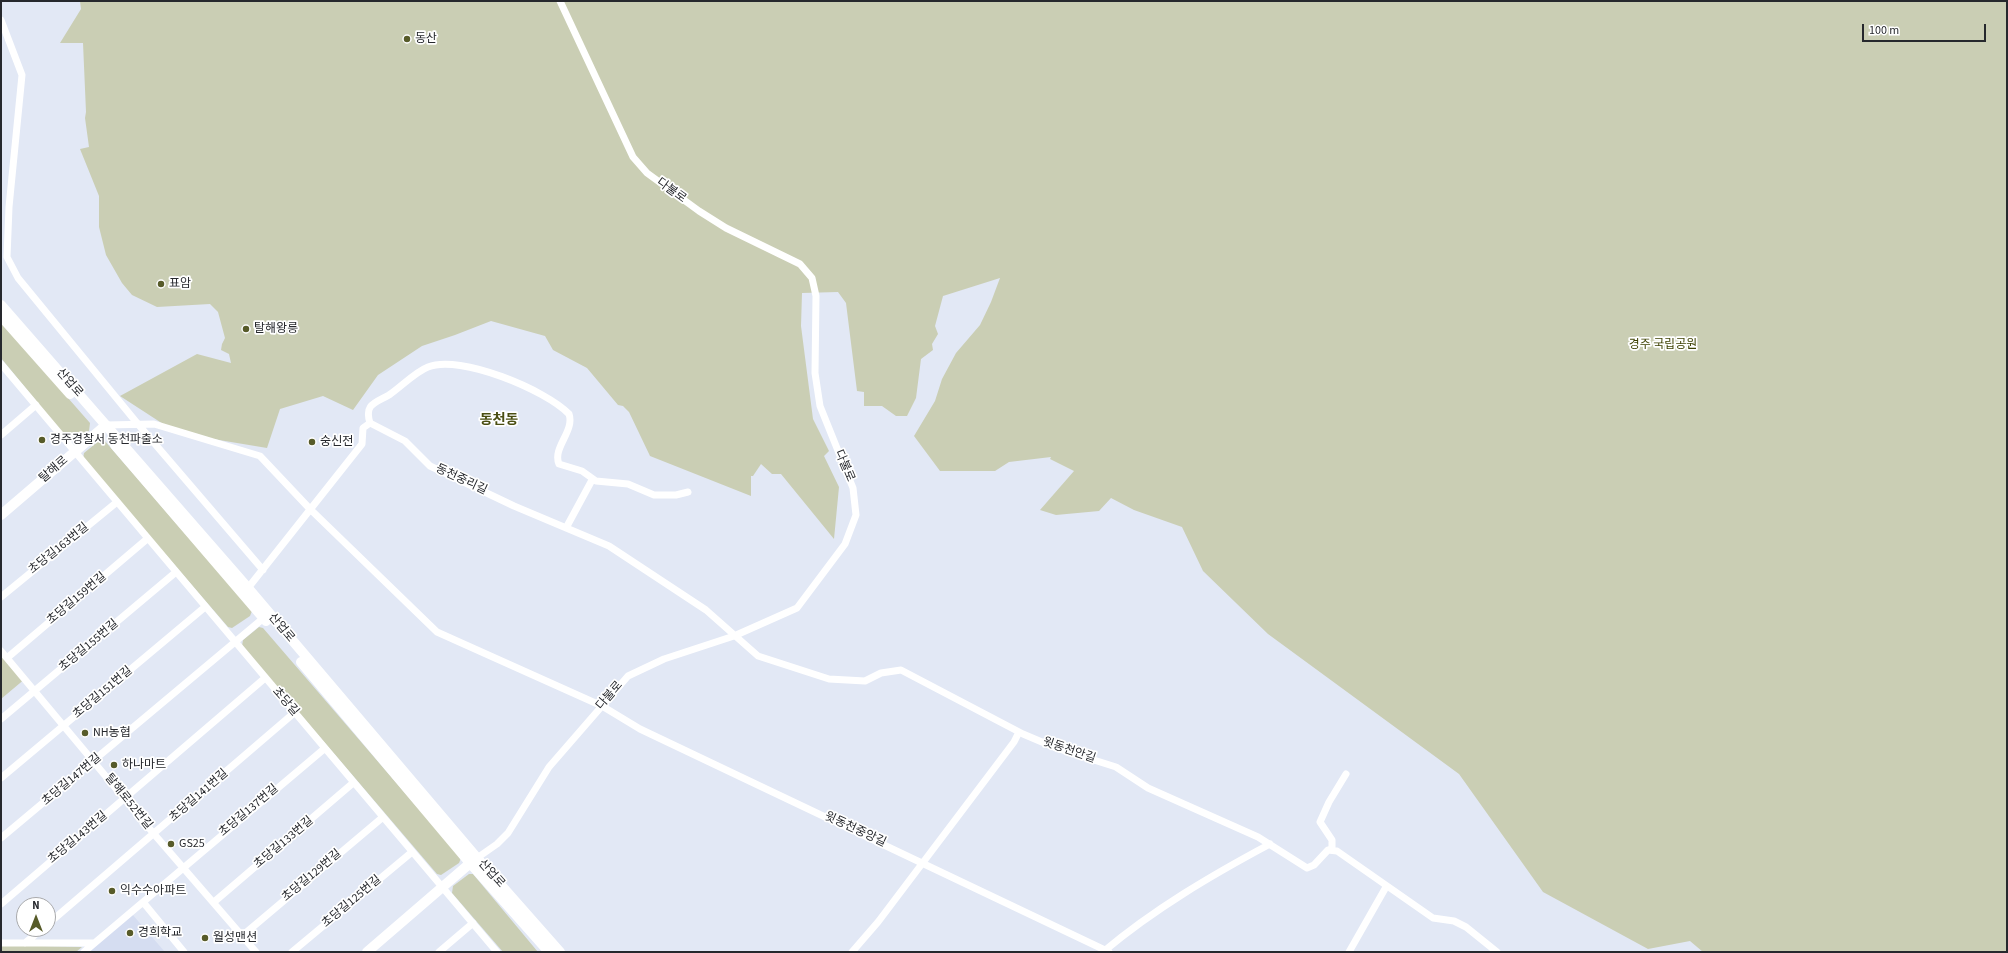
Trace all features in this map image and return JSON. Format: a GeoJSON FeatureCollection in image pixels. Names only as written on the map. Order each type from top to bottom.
{"type":"FeatureCollection","features":[{"type":"Feature","properties":{"kind":"street","name":"다불로"},"geometry":{"type":"LineString","coordinates":[[474,861],[497,844],[508,833],[549,767],[628,676],[664,659],[734,636],[797,608],[845,544],[856,515],[853,488],[820,406],[815,374],[816,296],[812,278],[800,264],[726,228],[646,172],[632,157],[560,1]]}},
{"type":"Feature","properties":{"kind":"street"},"geometry":{"type":"LineString","coordinates":[[1,20],[22,75],[9,207],[7,257],[18,278],[136,423],[263,570]]}},
{"type":"Feature","properties":{"kind":"street","name":"산업로"},"geometry":{"type":"LineString","coordinates":[[1,305],[474,861],[548,952]]}},
{"type":"Feature","properties":{"kind":"street","name":"산업로"},"geometry":{"type":"LineString","coordinates":[[1,316],[104,427],[248,588],[266,616]]}},
{"type":"Feature","properties":{"kind":"street","name":"초당길"},"geometry":{"type":"LineString","coordinates":[[1,364],[324,749],[497,952]]}},
{"type":"Feature","properties":{"kind":"street"},"geometry":{"type":"LineString","coordinates":[[248,588],[362,444],[363,428],[370,423],[367,416],[371,406],[404,385],[428,367],[444,364],[490,371],[564,408],[569,414],[570,423],[558,462],[562,466],[582,471],[592,480],[603,483],[628,484],[654,496],[676,495],[688,492]]}},
{"type":"Feature","properties":{"kind":"street"},"geometry":{"type":"LineString","coordinates":[[1,434],[36,404]]}},
{"type":"Feature","properties":{"kind":"street","name":"윗동천중앙길"},"geometry":{"type":"LineString","coordinates":[[104,427],[136,423],[154,424],[260,456],[310,509],[437,632],[602,706],[640,729],[923,863],[936,871],[1105,952]]}},
{"type":"Feature","properties":{"kind":"street","name":"동천중리길"},"geometry":{"type":"LineString","coordinates":[[370,423],[405,440],[430,466],[514,506],[609,546],[706,610],[734,636]]}},
{"type":"Feature","properties":{"kind":"street","name":"탈해로"},"geometry":{"type":"LineString","coordinates":[[1,515],[104,427]]}},
{"type":"Feature","properties":{"kind":"street"},"geometry":{"type":"LineString","coordinates":[[566,528],[592,480]]}},
{"type":"Feature","properties":{"kind":"street","name":"초당길163번길"},"geometry":{"type":"LineString","coordinates":[[1,597],[117,502]]}},
{"type":"Feature","properties":{"kind":"street","name":"초당길159번길"},"geometry":{"type":"LineString","coordinates":[[7,658],[148,539]]}},
{"type":"Feature","properties":{"kind":"street","name":"초당길155번길"},"geometry":{"type":"LineString","coordinates":[[1,719],[176,572]]}},
{"type":"Feature","properties":{"kind":"street","name":"초당길151번길"},"geometry":{"type":"LineString","coordinates":[[1,778],[205,607]]}},
{"type":"Feature","properties":{"kind":"street","name":"초당길147번길"},"geometry":{"type":"LineString","coordinates":[[1,838],[94,762],[266,616]]}},
{"type":"Feature","properties":{"kind":"street","name":"윗동천안길"},"geometry":{"type":"LineString","coordinates":[[734,636],[758,656],[829,679],[865,680],[881,673],[901,670],[1019,732],[1056,748],[1116,766],[1148,788],[1195,807],[1270,844],[1294,862],[1307,868],[1314,865],[1328,850],[1332,850]]}},
{"type":"Feature","properties":{"kind":"street","name":"탈해로52번길"},"geometry":{"type":"LineString","coordinates":[[1,651],[154,834],[256,952]]}},
{"type":"Feature","properties":{"kind":"street","name":"초당길143번길"},"geometry":{"type":"LineString","coordinates":[[1,904],[265,678]]}},
{"type":"Feature","properties":{"kind":"street","name":"초당길141번길"},"geometry":{"type":"LineString","coordinates":[[56,917],[294,713]]}},
{"type":"Feature","properties":{"kind":"street"},"geometry":{"type":"LineString","coordinates":[[852,952],[878,922],[923,863],[1014,742],[1019,732]]}},
{"type":"Feature","properties":{"kind":"street","name":"초당길137번길"},"geometry":{"type":"LineString","coordinates":[[84,952],[324,749]]}},
{"type":"Feature","properties":{"kind":"street"},"geometry":{"type":"LineString","coordinates":[[1346,774],[1326,806],[1320,822],[1332,840],[1332,850],[1337,851],[1386,887],[1434,918],[1454,921],[1466,927],[1496,952]]}},
{"type":"Feature","properties":{"kind":"street","name":"초당길133번길"},"geometry":{"type":"LineString","coordinates":[[214,902],[354,783]]}},
{"type":"Feature","properties":{"kind":"street","name":"초당길129번길"},"geometry":{"type":"LineString","coordinates":[[242,936],[383,817]]}},
{"type":"Feature","properties":{"kind":"street"},"geometry":{"type":"LineString","coordinates":[[1105,952],[1145,919],[1187,892],[1270,844]]}},
{"type":"Feature","properties":{"kind":"street","name":"초당길125번길"},"geometry":{"type":"LineString","coordinates":[[292,952],[412,852]]}},
{"type":"Feature","properties":{"kind":"street"},"geometry":{"type":"LineString","coordinates":[[367,952],[474,861]]}},
{"type":"Feature","properties":{"kind":"street","name":"산업로"},"geometry":{"type":"LineString","coordinates":[[474,861],[560,952]]}},
{"type":"Feature","properties":{"kind":"street"},"geometry":{"type":"LineString","coordinates":[[1349,952],[1386,887]]}},
{"type":"Feature","properties":{"kind":"street"},"geometry":{"type":"LineString","coordinates":[[143,902],[184,952]]}},
{"type":"Feature","properties":{"kind":"street"},"geometry":{"type":"LineString","coordinates":[[439,952],[473,923]]}},
{"type":"Feature","properties":{"kind":"street"},"geometry":{"type":"LineString","coordinates":[[25,943],[32,937]]}},
{"type":"Feature","properties":{"kind":"street"},"geometry":{"type":"LineString","coordinates":[[1,942],[94,944]]}},
{"type":"Feature","properties":{"kind":"shaded area","name":"경희학교"},"geometry":{"type":"Polygon","coordinates":[[[132,914],[165,952],[89,952],[132,914]]]}},
{"type":"Feature","properties":{"kind":"green space","name":"경주 국립공원"},"geometry":{"type":"Polygon","coordinates":[[[80,1],[2007,1],[2007,952],[1703,952],[1690,941],[1648,949],[1543,892],[1459,774],[1268,634],[1203,571],[1182,527],[1134,510],[1111,498],[1099,511],[1056,515],[1040,510],[1074,471],[1050,459],[1051,457],[1009,462],[995,471],[940,471],[914,436],[935,401],[942,379],[956,353],[980,325],[1000,278],[943,296],[935,326],[938,334],[932,344],[933,350],[921,359],[916,398],[907,416],[896,416],[882,406],[864,406],[864,392],[857,391],[846,303],[838,292],[802,293],[801,326],[813,419],[829,451],[824,456],[839,487],[834,539],[781,474],[772,474],[761,464],[753,476],[751,476],[751,496],[650,456],[629,412],[623,406],[618,405],[587,368],[553,350],[545,336],[491,321],[422,346],[378,375],[353,410],[323,396],[280,409],[267,448],[177,433],[120,396],[197,354],[231,363],[229,354],[221,350],[225,338],[218,312],[210,304],[157,307],[132,295],[122,283],[106,255],[99,227],[99,196],[80,149],[89,147],[85,118],[83,43],[60,43],[81,9],[80,1]]]}},
{"type":"Feature","properties":{"kind":"green space"},"geometry":{"type":"Polygon","coordinates":[[[1,322],[90,423],[89,431],[77,436],[64,435],[1,358],[1,322]]]}},
{"type":"Feature","properties":{"kind":"green space"},"geometry":{"type":"Polygon","coordinates":[[[100,440],[104,440],[252,611],[250,616],[232,628],[228,627],[83,459],[84,453],[100,440]]]}},
{"type":"Feature","properties":{"kind":"green space"},"geometry":{"type":"Polygon","coordinates":[[[259,627],[263,628],[461,858],[459,863],[441,875],[437,874],[242,646],[243,640],[259,627]]]}},
{"type":"Feature","properties":{"kind":"green space"},"geometry":{"type":"Polygon","coordinates":[[[1,647],[26,678],[1,699],[1,647]]]}},
{"type":"Feature","properties":{"kind":"green space"},"geometry":{"type":"Polygon","coordinates":[[[469,874],[473,874],[538,952],[503,952],[452,893],[453,886],[469,874]]]}},
{"type":"Feature","properties":{"kind":"green space"},"geometry":{"type":"Polygon","coordinates":[[[1,945],[82,947],[76,952],[1,952],[1,945]]]}},
{"type":"Feature","properties":{"kind":"place","name":"동산"},"geometry":{"type":"Point","coordinates":[407,39]}},
{"type":"Feature","properties":{"kind":"place","name":"표암"},"geometry":{"type":"Point","coordinates":[161,284]}},
{"type":"Feature","properties":{"kind":"place","name":"탈해왕릉"},"geometry":{"type":"Point","coordinates":[246,329]}},
{"type":"Feature","properties":{"kind":"place","name":"경주경찰서 동천파출소"},"geometry":{"type":"Point","coordinates":[42,440]}},
{"type":"Feature","properties":{"kind":"place","name":"숭신전"},"geometry":{"type":"Point","coordinates":[312,442]}},
{"type":"Feature","properties":{"kind":"place","name":"NH농협"},"geometry":{"type":"Point","coordinates":[85,733]}},
{"type":"Feature","properties":{"kind":"place","name":"하나마트"},"geometry":{"type":"Point","coordinates":[114,765]}},
{"type":"Feature","properties":{"kind":"place","name":"GS25"},"geometry":{"type":"Point","coordinates":[171,844]}},
{"type":"Feature","properties":{"kind":"place","name":"익수수아파트"},"geometry":{"type":"Point","coordinates":[112,891]}},
{"type":"Feature","properties":{"kind":"place","name":"경희학교"},"geometry":{"type":"Point","coordinates":[130,933]}},
{"type":"Feature","properties":{"kind":"place","name":"월성맨션"},"geometry":{"type":"Point","coordinates":[205,938]}},
{"type":"Feature","properties":{"kind":"district","name":"동천동"},"geometry":{"type":"Point","coordinates":[499,421]}}]}
